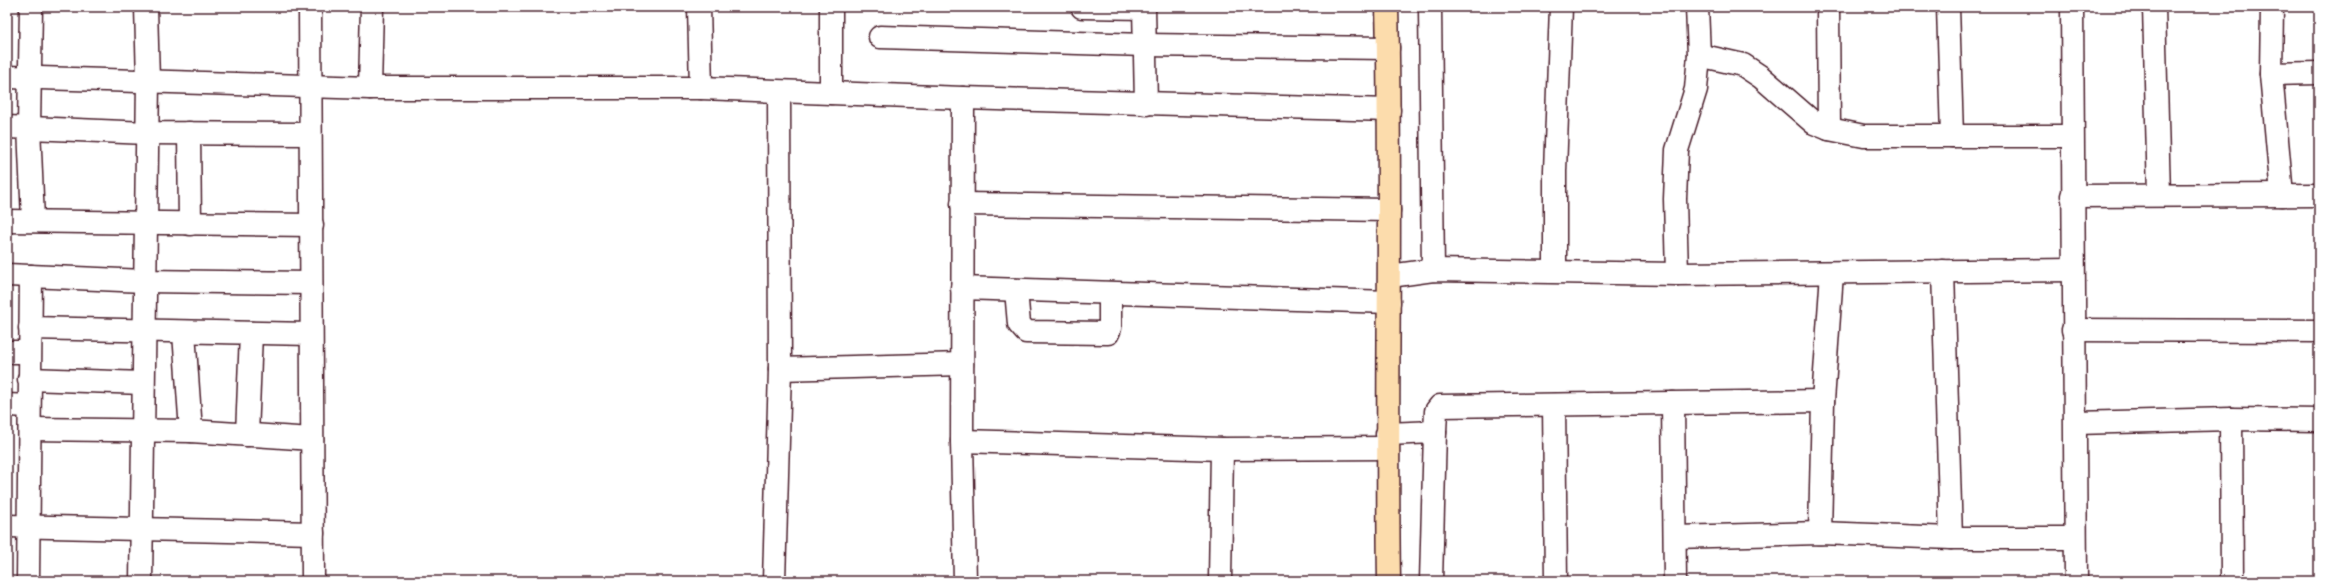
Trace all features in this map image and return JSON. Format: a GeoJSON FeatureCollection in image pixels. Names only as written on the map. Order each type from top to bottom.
{"type":"FeatureCollection","features":[{"type":"Feature","properties":{"kind":"highway"},"geometry":{"type":"LineString","coordinates":[[1387,7],[1390,276],[1387,441],[1390,581]]}},
{"type":"Feature","properties":{"kind":"street"},"geometry":{"type":"LineString","coordinates":[[31,7],[29,127],[33,220]]}},
{"type":"Feature","properties":{"kind":"street"},"geometry":{"type":"LineString","coordinates":[[141,581],[148,81],[146,7]]}},
{"type":"Feature","properties":{"kind":"street"},"geometry":{"type":"LineString","coordinates":[[310,7],[309,86],[312,225],[311,334],[313,581]]}},
{"type":"Feature","properties":{"kind":"street"},"geometry":{"type":"LineString","coordinates":[[370,88],[372,7]]}},
{"type":"Feature","properties":{"kind":"street"},"geometry":{"type":"LineString","coordinates":[[699,7],[701,88]]}},
{"type":"Feature","properties":{"kind":"street"},"geometry":{"type":"LineString","coordinates":[[831,7],[831,93]]}},
{"type":"Feature","properties":{"kind":"street"},"geometry":{"type":"LineString","coordinates":[[1082,7],[1144,8],[1146,104]]}},
{"type":"Feature","properties":{"kind":"street"},"geometry":{"type":"LineString","coordinates":[[1430,7],[1433,270]]}},
{"type":"Feature","properties":{"kind":"street"},"geometry":{"type":"LineString","coordinates":[[1554,270],[1555,171],[1561,7]]}},
{"type":"Feature","properties":{"kind":"street"},"geometry":{"type":"LineString","coordinates":[[1677,274],[1675,199],[1677,150],[1696,89],[1699,55],[1697,7]]}},
{"type":"Feature","properties":{"kind":"street"},"geometry":{"type":"LineString","coordinates":[[1828,7],[1829,129]]}},
{"type":"Feature","properties":{"kind":"street"},"geometry":{"type":"LineString","coordinates":[[1948,7],[1952,136]]}},
{"type":"Feature","properties":{"kind":"street"},"geometry":{"type":"LineString","coordinates":[[2072,7],[2071,136],[2073,330],[2076,423],[2076,581]]}},
{"type":"Feature","properties":{"kind":"street"},"geometry":{"type":"LineString","coordinates":[[2154,7],[2159,195]]}},
{"type":"Feature","properties":{"kind":"street"},"geometry":{"type":"LineString","coordinates":[[2272,7],[2271,74],[2282,195]]}},
{"type":"Feature","properties":{"kind":"street"},"geometry":{"type":"LineString","coordinates":[[880,37],[1145,45],[1388,48]]}},
{"type":"Feature","properties":{"kind":"street"},"geometry":{"type":"LineString","coordinates":[[1699,55],[1735,62],[1751,70],[1814,123],[1829,129],[1864,136],[2071,136]]}},
{"type":"Feature","properties":{"kind":"street"},"geometry":{"type":"LineString","coordinates":[[2271,74],[2319,74]]}},
{"type":"Feature","properties":{"kind":"street"},"geometry":{"type":"LineString","coordinates":[[7,77],[370,88],[701,88],[1146,104],[1389,110]]}},
{"type":"Feature","properties":{"kind":"street"},"geometry":{"type":"LineString","coordinates":[[774,581],[780,369],[779,92]]}},
{"type":"Feature","properties":{"kind":"street"},"geometry":{"type":"LineString","coordinates":[[963,98],[962,441],[965,581]]}},
{"type":"Feature","properties":{"kind":"street"},"geometry":{"type":"LineString","coordinates":[[7,127],[147,133],[310,134]]}},
{"type":"Feature","properties":{"kind":"street"},"geometry":{"type":"LineString","coordinates":[[189,133],[190,224]]}},
{"type":"Feature","properties":{"kind":"street"},"geometry":{"type":"LineString","coordinates":[[2072,196],[2319,195]]}},
{"type":"Feature","properties":{"kind":"street"},"geometry":{"type":"LineString","coordinates":[[962,204],[1389,210]]}},
{"type":"Feature","properties":{"kind":"street"},"geometry":{"type":"LineString","coordinates":[[7,221],[33,220],[312,225]]}},
{"type":"Feature","properties":{"kind":"street"},"geometry":{"type":"LineString","coordinates":[[1390,276],[1433,270],[1554,270],[1677,274],[2073,270]]}},
{"type":"Feature","properties":{"kind":"street"},"geometry":{"type":"LineString","coordinates":[[1943,271],[1950,538]]}},
{"type":"Feature","properties":{"kind":"street"},"geometry":{"type":"LineString","coordinates":[[1820,533],[1823,401],[1832,273]]}},
{"type":"Feature","properties":{"kind":"street"},"geometry":{"type":"LineString","coordinates":[[7,276],[144,281],[311,283]]}},
{"type":"Feature","properties":{"kind":"street"},"geometry":{"type":"LineString","coordinates":[[28,581],[30,526],[29,352],[31,276]]}},
{"type":"Feature","properties":{"kind":"street"},"geometry":{"type":"LineString","coordinates":[[962,288],[1389,302]]}},
{"type":"Feature","properties":{"kind":"street"},"geometry":{"type":"LineString","coordinates":[[1016,290],[1019,324],[1026,332],[1108,333],[1110,328],[1110,293]]}},
{"type":"Feature","properties":{"kind":"street"},"geometry":{"type":"LineString","coordinates":[[30,328],[184,333],[311,334]]}},
{"type":"Feature","properties":{"kind":"street"},"geometry":{"type":"LineString","coordinates":[[2073,330],[2319,331]]}},
{"type":"Feature","properties":{"kind":"street"},"geometry":{"type":"LineString","coordinates":[[184,333],[190,431]]}},
{"type":"Feature","properties":{"kind":"street"},"geometry":{"type":"LineString","coordinates":[[247,435],[251,333]]}},
{"type":"Feature","properties":{"kind":"street"},"geometry":{"type":"LineString","coordinates":[[7,352],[29,352]]}},
{"type":"Feature","properties":{"kind":"street"},"geometry":{"type":"LineString","coordinates":[[780,369],[962,364]]}},
{"type":"Feature","properties":{"kind":"street"},"geometry":{"type":"LineString","coordinates":[[29,379],[143,384]]}},
{"type":"Feature","properties":{"kind":"street"},"geometry":{"type":"LineString","coordinates":[[1431,581],[1436,411],[1440,406],[1823,401]]}},
{"type":"Feature","properties":{"kind":"street"},"geometry":{"type":"LineString","coordinates":[[1673,404],[1675,581]]}},
{"type":"Feature","properties":{"kind":"street"},"geometry":{"type":"LineString","coordinates":[[7,405],[29,406]]}},
{"type":"Feature","properties":{"kind":"street"},"geometry":{"type":"LineString","coordinates":[[1554,405],[1556,581]]}},
{"type":"Feature","properties":{"kind":"street"},"geometry":{"type":"LineString","coordinates":[[2076,423],[2231,419],[2319,420]]}},
{"type":"Feature","properties":{"kind":"street"},"geometry":{"type":"LineString","coordinates":[[2231,419],[2232,581]]}},
{"type":"Feature","properties":{"kind":"street"},"geometry":{"type":"LineString","coordinates":[[30,429],[190,431],[312,439]]}},
{"type":"Feature","properties":{"kind":"street"},"geometry":{"type":"LineString","coordinates":[[962,441],[1222,449],[1387,441],[1435,432]]}},
{"type":"Feature","properties":{"kind":"street"},"geometry":{"type":"LineString","coordinates":[[1220,581],[1222,449]]}},
{"type":"Feature","properties":{"kind":"street"},"geometry":{"type":"LineString","coordinates":[[7,526],[142,528],[313,534]]}},
{"type":"Feature","properties":{"kind":"street"},"geometry":{"type":"LineString","coordinates":[[1675,537],[1820,533],[1950,538],[2075,538]]}}]}
